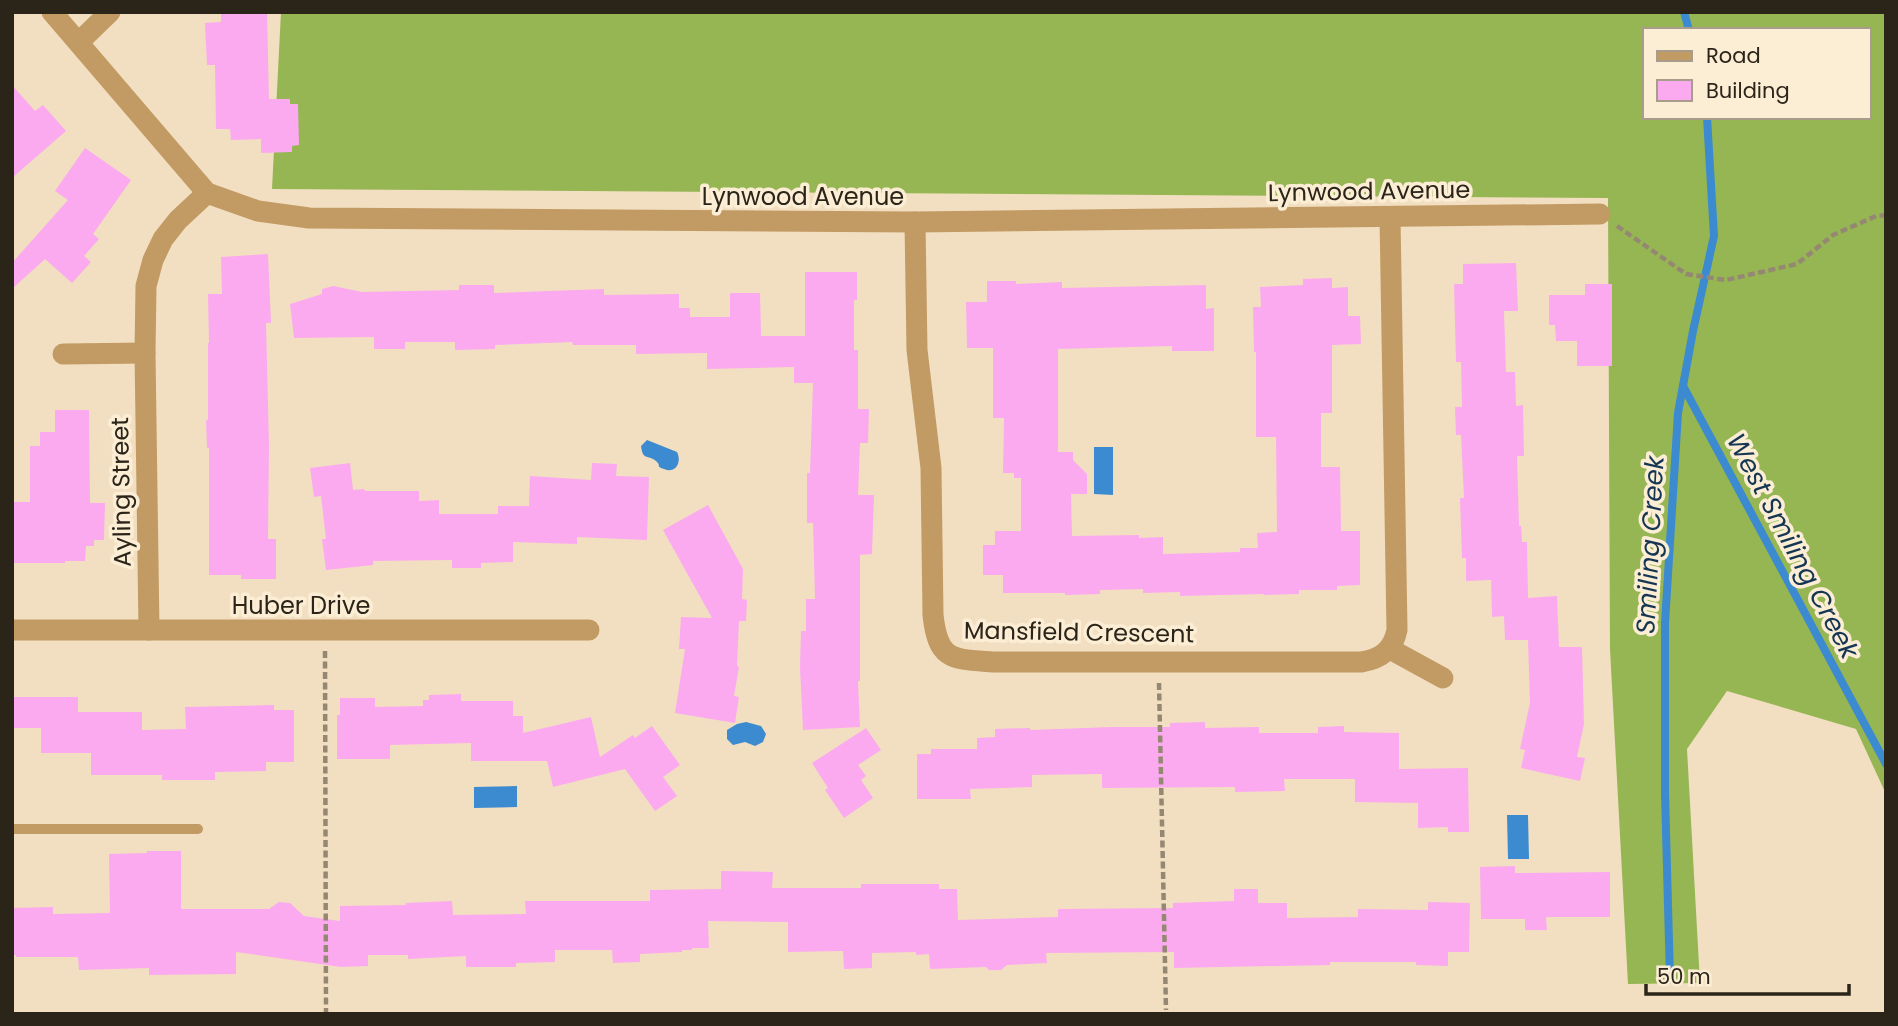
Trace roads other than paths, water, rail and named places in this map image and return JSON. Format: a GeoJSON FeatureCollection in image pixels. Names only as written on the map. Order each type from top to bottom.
{"type":"FeatureCollection","features":[{"type":"Feature","properties":{"kind":"street"},"geometry":{"type":"LineString","coordinates":[[51,12],[207,193]]}},
{"type":"Feature","properties":{"kind":"street"},"geometry":{"type":"LineString","coordinates":[[79,42],[110,12]]}},
{"type":"Feature","properties":{"kind":"street","name":"Lynwood Avenue"},"geometry":{"type":"LineString","coordinates":[[207,193],[258,211],[309,218],[915,222],[1600,214]]}},
{"type":"Feature","properties":{"kind":"street","name":"Ayling Street"},"geometry":{"type":"LineString","coordinates":[[149,630],[146,286],[153,260],[170,230],[207,193]]}},
{"type":"Feature","properties":{"kind":"street"},"geometry":{"type":"LineString","coordinates":[[1390,217],[1397,610],[1397,630],[1390,649],[1443,678]]}},
{"type":"Feature","properties":{"kind":"street","name":"Mansfield Crescent"},"geometry":{"type":"LineString","coordinates":[[915,222],[917,350],[931,468],[933,615],[938,643],[944,652],[967,660],[993,662],[1361,662],[1372,660],[1390,649]]}},
{"type":"Feature","properties":{"kind":"street"},"geometry":{"type":"LineString","coordinates":[[63,354],[145,353]]}},
{"type":"Feature","properties":{"kind":"street","name":"Huber Drive"},"geometry":{"type":"LineString","coordinates":[[12,630],[589,631]]}},
{"type":"Feature","properties":{"kind":"lane"},"geometry":{"type":"LineString","coordinates":[[12,829],[198,829]]}},
{"type":"Feature","properties":{"kind":"water"},"geometry":{"type":"Polygon","coordinates":[[[647,440],[677,452],[677,466],[672,470],[661,468],[656,461],[644,455],[641,446],[647,440]]]}},
{"type":"Feature","properties":{"kind":"water"},"geometry":{"type":"Polygon","coordinates":[[[1094,447],[1113,447],[1113,495],[1094,494],[1094,447]]]}},
{"type":"Feature","properties":{"kind":"water"},"geometry":{"type":"Polygon","coordinates":[[[746,722],[761,726],[766,734],[763,742],[755,746],[745,742],[733,745],[727,739],[727,730],[746,722]]]}},
{"type":"Feature","properties":{"kind":"water"},"geometry":{"type":"Polygon","coordinates":[[[517,786],[517,807],[474,808],[474,787],[517,786]]]}},
{"type":"Feature","properties":{"kind":"water"},"geometry":{"type":"Polygon","coordinates":[[[1507,815],[1528,815],[1529,859],[1508,859],[1507,815]]]}},
{"type":"Feature","properties":{"kind":"waterway","name":"Smiling Creek"},"geometry":{"type":"LineString","coordinates":[[1684,12],[1688,28]]}},
{"type":"Feature","properties":{"kind":"waterway","name":"Smiling Creek"},"geometry":{"type":"LineString","coordinates":[[1670,979],[1665,794],[1665,623],[1678,413],[1714,236],[1707,119]]}},
{"type":"Feature","properties":{"kind":"waterway","name":"West Smiling Creek"},"geometry":{"type":"LineString","coordinates":[[1683,386],[1886,764]]}}]}
